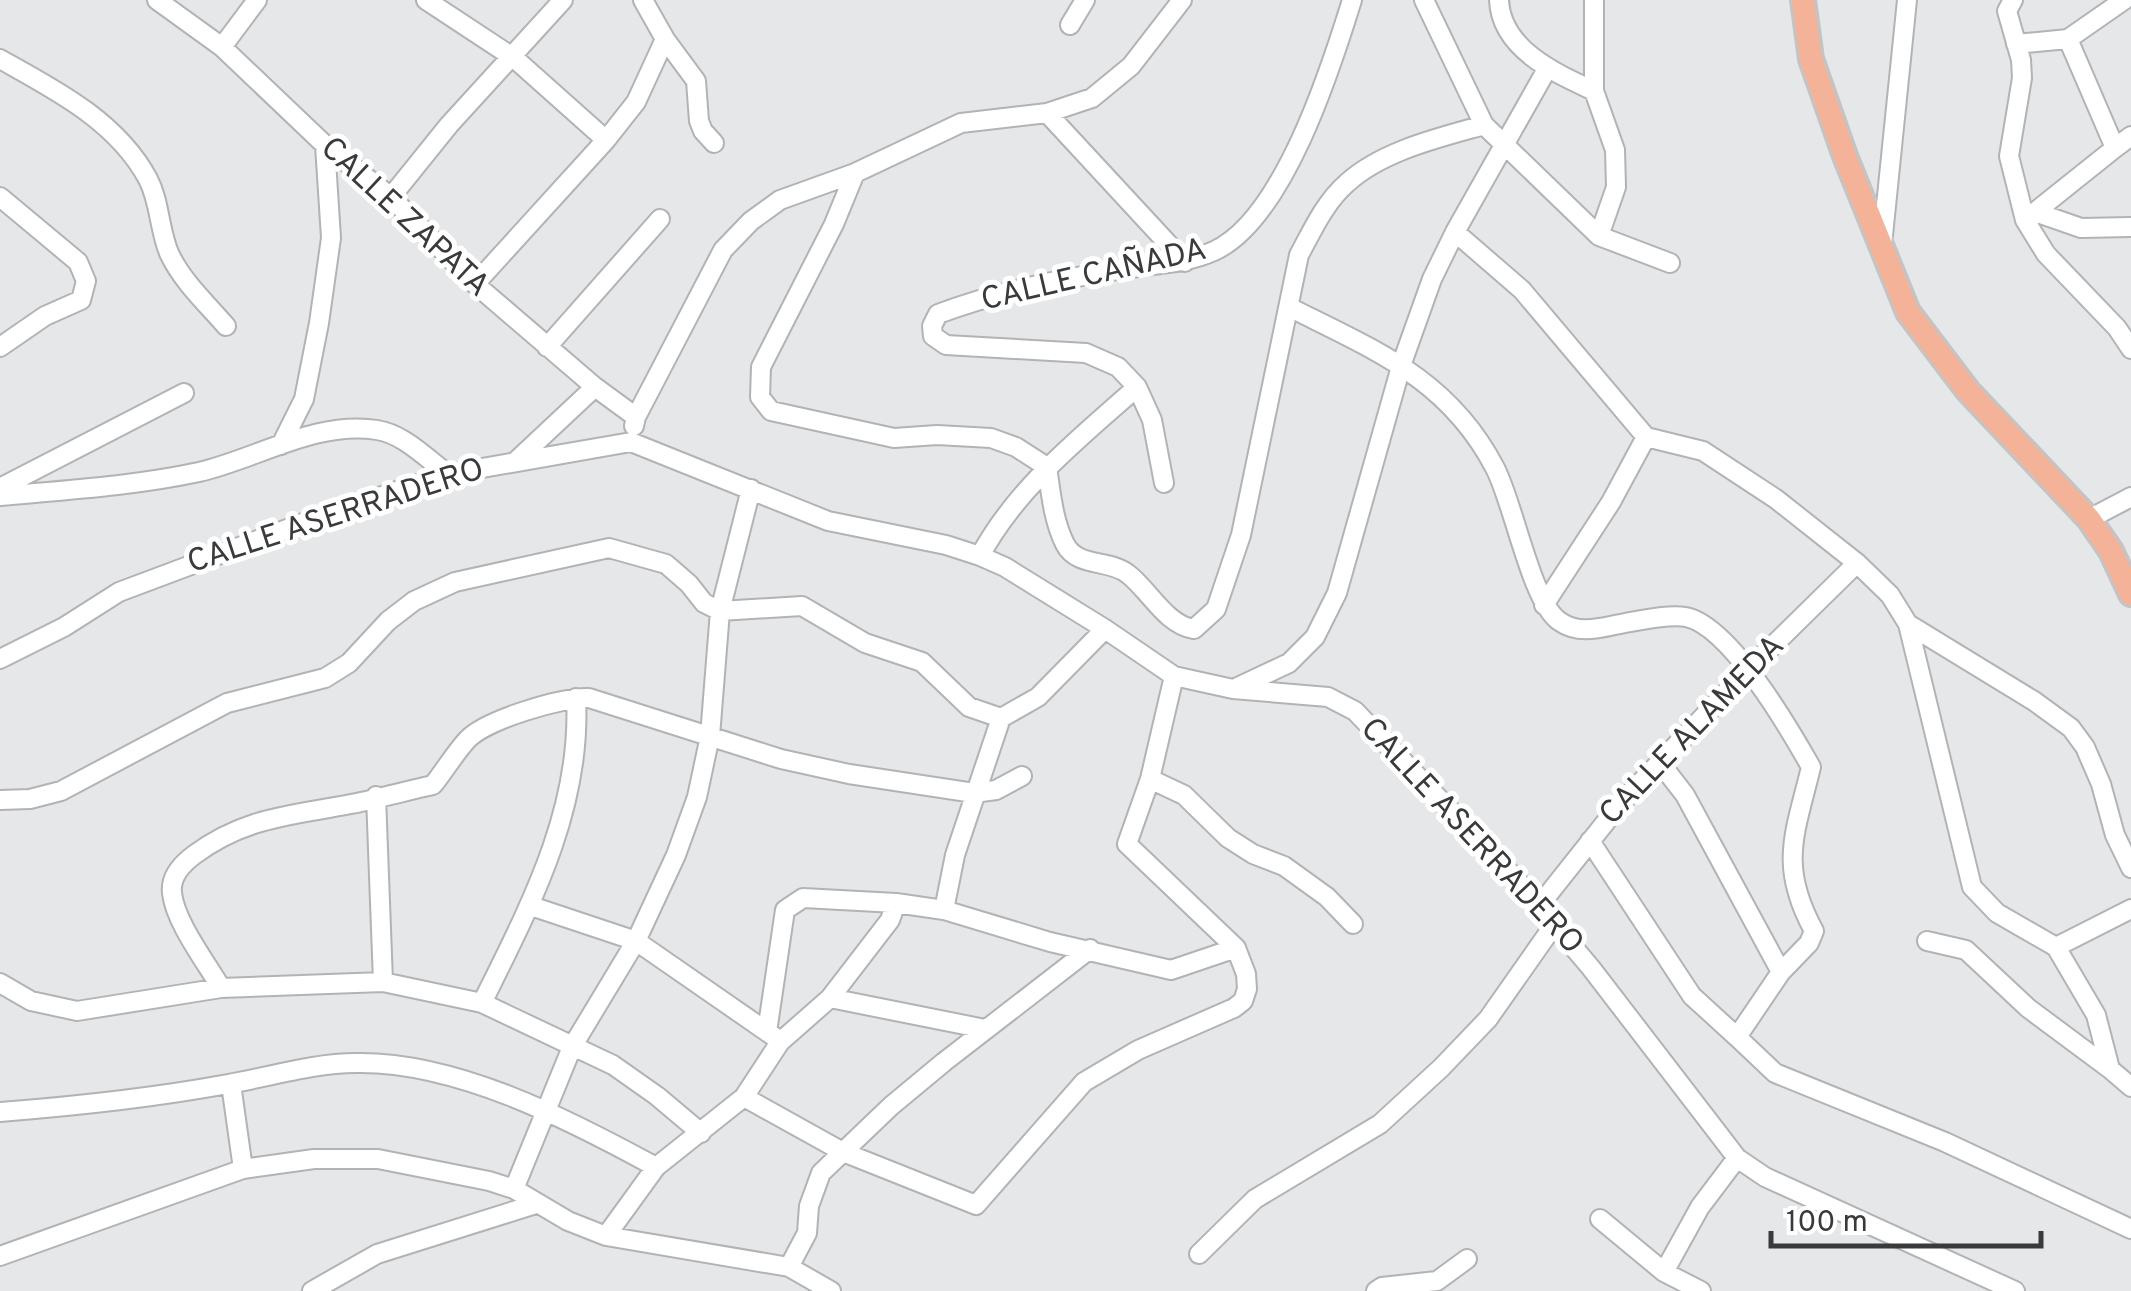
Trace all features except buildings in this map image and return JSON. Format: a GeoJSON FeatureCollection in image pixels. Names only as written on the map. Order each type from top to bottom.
{"type":"FeatureCollection","features":[{"type":"Feature","properties":{"kind":"main road"},"geometry":{"type":"LineString","coordinates":[[1803,0],[1811,58],[1881,250],[1908,312],[1968,391],[2089,519],[2111,551],[2131,594]]}},
{"type":"Feature","properties":{"kind":"street","name":"CALLE ZAPATA"},"geometry":{"type":"LineString","coordinates":[[156,0],[222,47],[324,146],[390,198],[474,284],[595,388],[636,417]]}},
{"type":"Feature","properties":{"kind":"street"},"geometry":{"type":"LineString","coordinates":[[222,47],[258,0]]}},
{"type":"Feature","properties":{"kind":"street"},"geometry":{"type":"LineString","coordinates":[[426,0],[514,58],[606,140]]}},
{"type":"Feature","properties":{"kind":"street"},"geometry":{"type":"LineString","coordinates":[[390,198],[449,125],[563,0]]}},
{"type":"Feature","properties":{"kind":"street"},"geometry":{"type":"LineString","coordinates":[[643,0],[665,39],[696,80],[699,121],[702,131],[714,143]]}},
{"type":"Feature","properties":{"kind":"street"},"geometry":{"type":"LineString","coordinates":[[1070,25],[1085,0]]}},
{"type":"Feature","properties":{"kind":"street"},"geometry":{"type":"LineString","coordinates":[[631,442],[636,417],[723,250],[750,221],[780,200],[856,173],[962,124],[1047,113],[1092,98],[1131,66],[1182,0]]}},
{"type":"Feature","properties":{"kind":"street","name":"CALLE CAÑADA"},"geometry":{"type":"LineString","coordinates":[[1137,388],[1118,367],[1086,353],[946,345],[934,336],[932,326],[938,314],[1035,284],[1136,266],[1185,262],[1219,249],[1255,217],[1278,183],[1324,88],[1352,0]]}},
{"type":"Feature","properties":{"kind":"street"},"geometry":{"type":"LineString","coordinates":[[1424,0],[1484,126],[1502,146],[1599,236],[1670,263]]}},
{"type":"Feature","properties":{"kind":"street"},"geometry":{"type":"LineString","coordinates":[[1498,0],[1499,12],[1518,43],[1547,69],[1594,91]]}},
{"type":"Feature","properties":{"kind":"street"},"geometry":{"type":"LineString","coordinates":[[1594,0],[1594,91],[1615,150],[1616,186],[1599,236]]}},
{"type":"Feature","properties":{"kind":"street"},"geometry":{"type":"LineString","coordinates":[[1881,250],[1907,0]]}},
{"type":"Feature","properties":{"kind":"street"},"geometry":{"type":"LineString","coordinates":[[2013,0],[2007,11],[2022,78],[2010,156],[2030,216],[2046,254],[2117,328],[2131,349]]}},
{"type":"Feature","properties":{"kind":"street"},"geometry":{"type":"LineString","coordinates":[[2016,44],[2068,39],[2124,0]]}},
{"type":"Feature","properties":{"kind":"street"},"geometry":{"type":"LineString","coordinates":[[474,284],[606,140],[644,90],[665,39]]}},
{"type":"Feature","properties":{"kind":"street"},"geometry":{"type":"LineString","coordinates":[[2068,39],[2116,148]]}},
{"type":"Feature","properties":{"kind":"street"},"geometry":{"type":"LineString","coordinates":[[0,59],[82,107],[129,153],[148,178],[162,215],[168,251],[186,280],[226,326]]}},
{"type":"Feature","properties":{"kind":"street"},"geometry":{"type":"LineString","coordinates":[[1234,689],[1288,663],[1315,636],[1337,593],[1402,364],[1432,279],[1547,69]]}},
{"type":"Feature","properties":{"kind":"street"},"geometry":{"type":"LineString","coordinates":[[1047,113],[1185,262]]}},
{"type":"Feature","properties":{"kind":"street"},"geometry":{"type":"LineString","coordinates":[[856,173],[761,366],[760,397],[771,411],[894,438],[991,438],[1016,447],[1047,467],[1054,514],[1074,556],[1125,571],[1185,628],[1194,629],[1216,609],[1226,584],[1241,535],[1299,255],[1322,214],[1345,184],[1369,167],[1484,126]]}},
{"type":"Feature","properties":{"kind":"street"},"geometry":{"type":"LineString","coordinates":[[2030,216],[2131,136]]}},
{"type":"Feature","properties":{"kind":"street"},"geometry":{"type":"LineString","coordinates":[[281,445],[304,399],[319,323],[331,238],[324,146]]}},
{"type":"Feature","properties":{"kind":"street"},"geometry":{"type":"LineString","coordinates":[[0,198],[78,262],[86,281],[80,300],[45,316],[0,347]]}},
{"type":"Feature","properties":{"kind":"street"},"geometry":{"type":"LineString","coordinates":[[2030,216],[2081,228],[2131,227]]}},
{"type":"Feature","properties":{"kind":"street"},"geometry":{"type":"LineString","coordinates":[[547,347],[660,220]]}},
{"type":"Feature","properties":{"kind":"street"},"geometry":{"type":"LineString","coordinates":[[1455,232],[1522,290],[1646,436],[1703,451],[1776,500],[1857,563],[1890,595],[1908,624],[1972,887],[1997,914],[2056,947],[2096,1015],[2110,1069]]}},
{"type":"Feature","properties":{"kind":"street"},"geometry":{"type":"LineString","coordinates":[[1289,307],[1402,364],[1430,385],[1479,441],[1514,512],[1544,606],[1560,622],[1585,631],[1687,617],[1729,643],[1811,767],[1793,836],[1791,869],[1800,905],[1814,930],[1809,943],[1781,972],[1738,1037]]}},
{"type":"Feature","properties":{"kind":"street"},"geometry":{"type":"LineString","coordinates":[[516,462],[595,388]]}},
{"type":"Feature","properties":{"kind":"street"},"geometry":{"type":"LineString","coordinates":[[980,556],[997,524],[1047,467],[1137,388],[1152,420],[1164,483]]}},
{"type":"Feature","properties":{"kind":"street"},"geometry":{"type":"LineString","coordinates":[[0,492],[184,393]]}},
{"type":"Feature","properties":{"kind":"street"},"geometry":{"type":"LineString","coordinates":[[0,492],[164,479],[202,472],[340,429],[379,430],[401,439],[448,474]]}},
{"type":"Feature","properties":{"kind":"street"},"geometry":{"type":"LineString","coordinates":[[1544,606],[1611,502],[1646,436]]}},
{"type":"Feature","properties":{"kind":"street","name":"CALLE ASERRADERO"},"geometry":{"type":"LineString","coordinates":[[0,659],[64,627],[119,592],[167,572],[448,474],[631,442],[828,521],[980,556],[1005,567],[1174,676],[1234,689],[1328,697],[1355,711],[1538,906],[1737,1158],[1766,1177],[2015,1291]]}},
{"type":"Feature","properties":{"kind":"street"},"geometry":{"type":"LineString","coordinates":[[514,1189],[572,1046],[636,941],[676,856],[697,797],[710,736],[720,610],[752,489]]}},
{"type":"Feature","properties":{"kind":"street"},"geometry":{"type":"LineString","coordinates":[[2089,519],[2131,497]]}},
{"type":"Feature","properties":{"kind":"street"},"geometry":{"type":"LineString","coordinates":[[0,800],[30,799],[61,790],[228,702],[326,678],[349,663],[388,621],[414,601],[455,582],[608,548],[666,564],[690,584],[704,603],[720,610],[802,606],[865,643],[922,662],[969,706],[1000,718]]}},
{"type":"Feature","properties":{"kind":"street","name":"CALLE ALAMEDA"},"geometry":{"type":"LineString","coordinates":[[1538,906],[1660,764],[1857,563]]}},
{"type":"Feature","properties":{"kind":"street"},"geometry":{"type":"LineString","coordinates":[[1908,624],[2034,700],[2071,728],[2085,747],[2102,784],[2116,835],[2131,868]]}},
{"type":"Feature","properties":{"kind":"street"},"geometry":{"type":"LineString","coordinates":[[944,910],[955,854],[1000,718],[1038,697],[1105,629]]}},
{"type":"Feature","properties":{"kind":"street"},"geometry":{"type":"LineString","coordinates":[[744,1097],[843,1152],[976,1205],[1084,1082],[1138,1050],[1243,1001],[1246,974],[1236,948],[1127,844],[1150,779],[1174,676]]}},
{"type":"Feature","properties":{"kind":"street"},"geometry":{"type":"LineString","coordinates":[[482,1003],[531,906],[572,788],[578,738],[576,698]]}},
{"type":"Feature","properties":{"kind":"street"},"geometry":{"type":"LineString","coordinates":[[220,988],[182,921],[172,893],[173,877],[188,860],[222,834],[257,822],[433,785],[470,736],[509,718],[576,698],[589,698],[781,759],[849,774],[974,793],[996,790],[1022,776]]}},
{"type":"Feature","properties":{"kind":"street"},"geometry":{"type":"LineString","coordinates":[[1660,764],[1685,795],[1781,972]]}},
{"type":"Feature","properties":{"kind":"street"},"geometry":{"type":"LineString","coordinates":[[1150,779],[1184,795],[1228,838],[1252,854],[1284,866],[1327,897],[1352,924]]}},
{"type":"Feature","properties":{"kind":"street"},"geometry":{"type":"LineString","coordinates":[[376,796],[383,982]]}},
{"type":"Feature","properties":{"kind":"street"},"geometry":{"type":"LineString","coordinates":[[1590,841],[1692,996],[1775,1072],[1945,1142],[2131,1229]]}},
{"type":"Feature","properties":{"kind":"street"},"geometry":{"type":"LineString","coordinates":[[606,1236],[656,1167],[744,1097],[774,1037],[785,910],[793,902],[803,898],[944,910],[1050,942],[1172,970],[1236,948]]}},
{"type":"Feature","properties":{"kind":"street"},"geometry":{"type":"LineString","coordinates":[[774,1037],[830,998],[890,920],[896,903]]}},
{"type":"Feature","properties":{"kind":"street"},"geometry":{"type":"LineString","coordinates":[[531,906],[636,941],[774,1037]]}},
{"type":"Feature","properties":{"kind":"street"},"geometry":{"type":"LineString","coordinates":[[2056,947],[2131,908]]}},
{"type":"Feature","properties":{"kind":"street"},"geometry":{"type":"LineString","coordinates":[[1199,1254],[1255,1199],[1380,1124],[1429,1080],[1488,1020],[1554,925]]}},
{"type":"Feature","properties":{"kind":"street"},"geometry":{"type":"LineString","coordinates":[[1927,942],[1966,950],[2028,1008],[2131,1087]]}},
{"type":"Feature","properties":{"kind":"street"},"geometry":{"type":"LineString","coordinates":[[790,1267],[807,1233],[808,1206],[820,1173],[891,1106],[1090,949]]}},
{"type":"Feature","properties":{"kind":"street"},"geometry":{"type":"LineString","coordinates":[[0,983],[32,1001],[78,1010],[220,988],[383,982],[482,1003],[612,1065],[657,1096],[701,1134]]}},
{"type":"Feature","properties":{"kind":"street"},"geometry":{"type":"LineString","coordinates":[[830,998],[986,1029]]}},
{"type":"Feature","properties":{"kind":"street"},"geometry":{"type":"LineString","coordinates":[[0,1112],[113,1104],[356,1063],[429,1071],[503,1094],[603,1138],[656,1167]]}},
{"type":"Feature","properties":{"kind":"street"},"geometry":{"type":"LineString","coordinates":[[231,1084],[244,1169]]}},
{"type":"Feature","properties":{"kind":"street"},"geometry":{"type":"LineString","coordinates":[[1664,1272],[1700,1207],[1737,1158]]}},
{"type":"Feature","properties":{"kind":"street"},"geometry":{"type":"LineString","coordinates":[[0,1256],[244,1169],[314,1159],[378,1159],[448,1171],[514,1189],[536,1204],[606,1236],[790,1267],[831,1291]]}},
{"type":"Feature","properties":{"kind":"street"},"geometry":{"type":"LineString","coordinates":[[312,1291],[377,1254],[536,1204]]}},
{"type":"Feature","properties":{"kind":"street"},"geometry":{"type":"LineString","coordinates":[[1600,1219],[1664,1272],[1701,1291]]}},
{"type":"Feature","properties":{"kind":"street"},"geometry":{"type":"LineString","coordinates":[[1376,1291],[1382,1287],[1437,1286],[1467,1259]]}}]}
